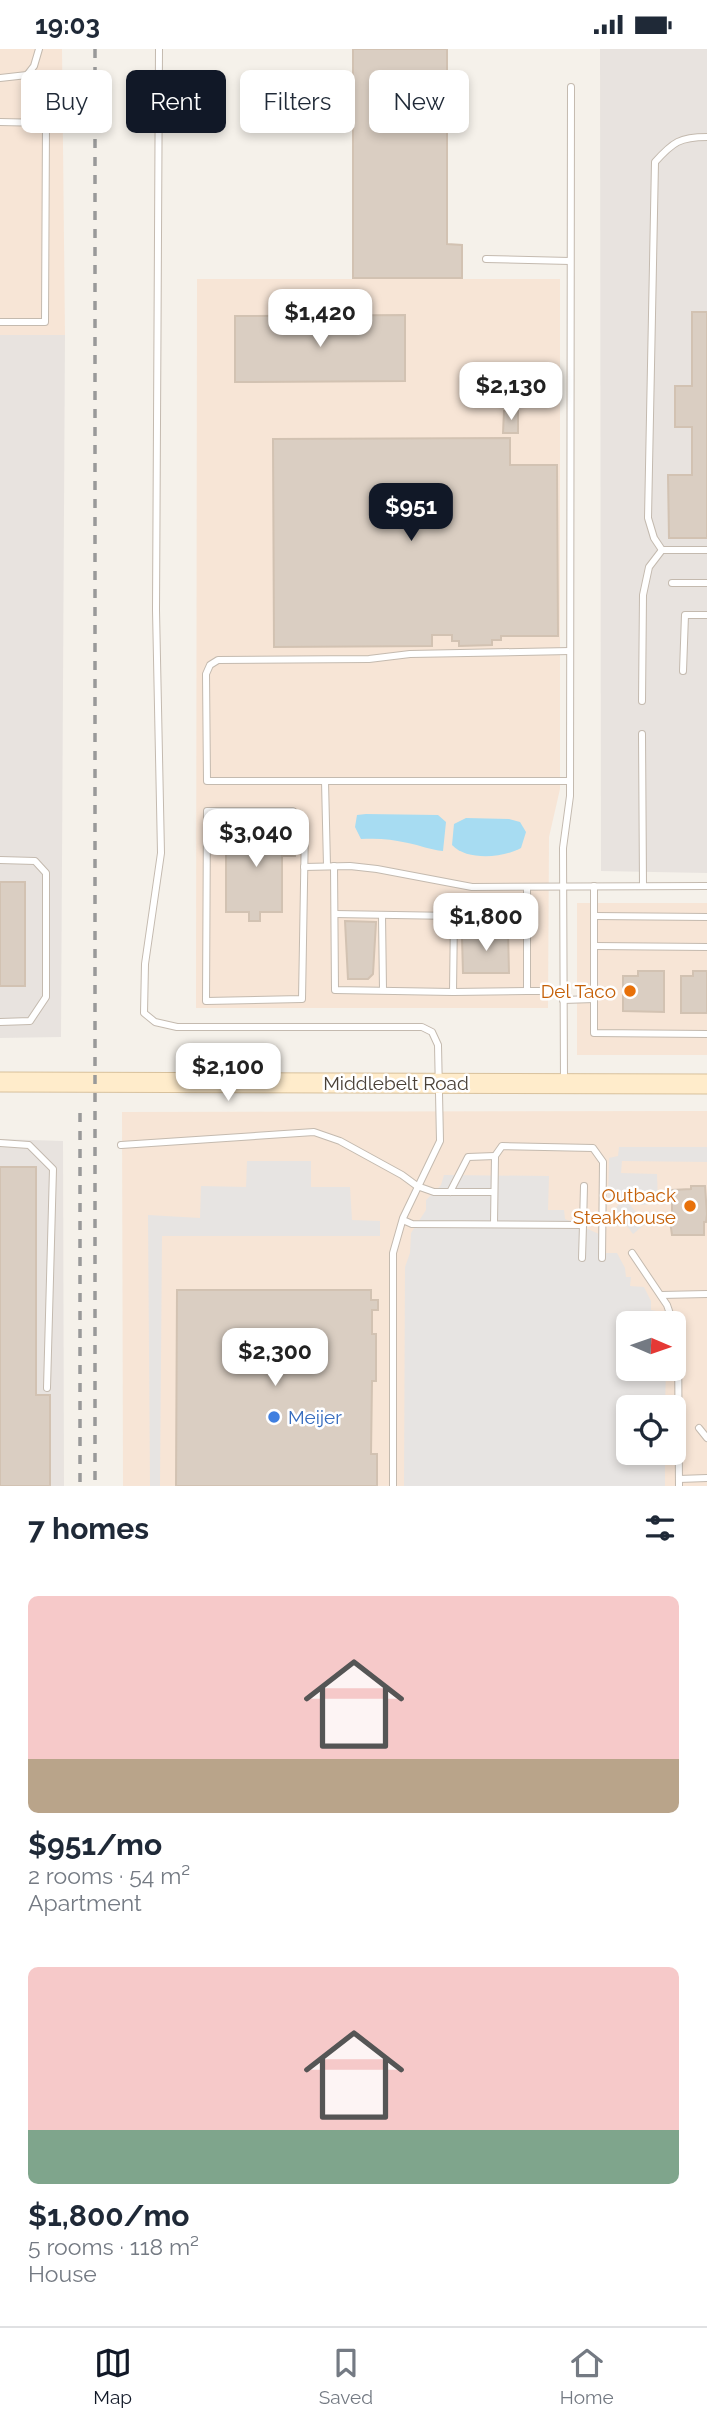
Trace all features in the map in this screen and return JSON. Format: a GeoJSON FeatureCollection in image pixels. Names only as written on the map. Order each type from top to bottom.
{"type":"FeatureCollection","features":[{"type":"Feature","properties":{"kind":"main road","name":"Middlebelt Road"},"geometry":{"type":"LineString","coordinates":[[0,1082],[707,1084]]}},
{"type":"Feature","properties":{"kind":"lane"},"geometry":{"type":"LineString","coordinates":[[0,78],[27,75],[34,66],[39,49]]}},
{"type":"Feature","properties":{"kind":"lane"},"geometry":{"type":"LineString","coordinates":[[159,49],[156,610],[161,853],[145,964],[144,1013],[155,1022],[177,1027],[422,1027],[432,1032],[437,1040],[440,1141],[417,1186],[393,1253],[393,1486]]}},
{"type":"Feature","properties":{"kind":"lane"},"geometry":{"type":"LineString","coordinates":[[564,1084],[563,848],[570,781],[571,87]]}},
{"type":"Feature","properties":{"kind":"lane"},"geometry":{"type":"LineString","coordinates":[[0,122],[46,123],[45,322],[0,322]]}},
{"type":"Feature","properties":{"kind":"lane"},"geometry":{"type":"LineString","coordinates":[[662,549],[654,538],[649,518],[654,162],[669,146],[685,137],[707,137]]}},
{"type":"Feature","properties":{"kind":"lane"},"geometry":{"type":"LineString","coordinates":[[486,260],[570,261]]}},
{"type":"Feature","properties":{"kind":"lane"},"geometry":{"type":"LineString","coordinates":[[662,549],[707,550]]}},
{"type":"Feature","properties":{"kind":"lane"},"geometry":{"type":"LineString","coordinates":[[642,701],[643,595],[649,567],[662,549]]}},
{"type":"Feature","properties":{"kind":"lane"},"geometry":{"type":"LineString","coordinates":[[671,583],[707,583]]}},
{"type":"Feature","properties":{"kind":"lane"},"geometry":{"type":"LineString","coordinates":[[683,671],[684,615],[707,615]]}},
{"type":"Feature","properties":{"kind":"lane"},"geometry":{"type":"LineString","coordinates":[[570,651],[410,654],[369,659],[218,660],[210,665],[206,674],[207,781],[570,781]]}},
{"type":"Feature","properties":{"kind":"lane"},"geometry":{"type":"LineString","coordinates":[[642,734],[643,886]]}},
{"type":"Feature","properties":{"kind":"lane"},"geometry":{"type":"LineString","coordinates":[[325,781],[335,914],[335,990],[564,991]]}},
{"type":"Feature","properties":{"kind":"lane"},"geometry":{"type":"LineString","coordinates":[[206,811],[293,811],[305,827],[304,867],[302,999],[206,1001],[206,811]]}},
{"type":"Feature","properties":{"kind":"lane"},"geometry":{"type":"LineString","coordinates":[[0,860],[35,861],[46,873],[46,997],[30,1021],[0,1022]]}},
{"type":"Feature","properties":{"kind":"lane"},"geometry":{"type":"LineString","coordinates":[[304,867],[377,869],[472,887],[707,886]]}},
{"type":"Feature","properties":{"kind":"lane"},"geometry":{"type":"LineString","coordinates":[[594,886],[594,1033],[707,1034]]}},
{"type":"Feature","properties":{"kind":"lane"},"geometry":{"type":"LineString","coordinates":[[527,887],[527,991]]}},
{"type":"Feature","properties":{"kind":"lane"},"geometry":{"type":"LineString","coordinates":[[335,914],[527,916]]}},
{"type":"Feature","properties":{"kind":"lane"},"geometry":{"type":"LineString","coordinates":[[382,915],[383,990]]}},
{"type":"Feature","properties":{"kind":"lane"},"geometry":{"type":"LineString","coordinates":[[453,992],[454,916]]}},
{"type":"Feature","properties":{"kind":"lane"},"geometry":{"type":"LineString","coordinates":[[594,916],[707,917]]}},
{"type":"Feature","properties":{"kind":"lane"},"geometry":{"type":"LineString","coordinates":[[594,946],[707,947]]}},
{"type":"Feature","properties":{"kind":"lane"},"geometry":{"type":"LineString","coordinates":[[563,1000],[594,999]]}},
{"type":"Feature","properties":{"kind":"lane"},"geometry":{"type":"LineString","coordinates":[[121,1145],[314,1132],[340,1141],[417,1186],[434,1192],[494,1192]]}},
{"type":"Feature","properties":{"kind":"lane"},"geometry":{"type":"LineString","coordinates":[[0,1143],[29,1145],[53,1169],[47,1388]]}},
{"type":"Feature","properties":{"kind":"lane"},"geometry":{"type":"LineString","coordinates":[[494,1224],[495,1156],[502,1146],[593,1148],[603,1162],[602,1258]]}},
{"type":"Feature","properties":{"kind":"lane"},"geometry":{"type":"LineString","coordinates":[[450,1192],[468,1157],[495,1156]]}},
{"type":"Feature","properties":{"kind":"lane"},"geometry":{"type":"LineString","coordinates":[[582,1258],[584,1186]]}},
{"type":"Feature","properties":{"kind":"lane"},"geometry":{"type":"LineString","coordinates":[[403,1220],[412,1224],[583,1225]]}},
{"type":"Feature","properties":{"kind":"lane"},"geometry":{"type":"LineString","coordinates":[[632,1253],[661,1295],[672,1315],[678,1336],[679,1482],[707,1478]]}},
{"type":"Feature","properties":{"kind":"lane"},"geometry":{"type":"LineString","coordinates":[[661,1295],[707,1294]]}},
{"type":"Feature","properties":{"kind":"lane"},"geometry":{"type":"LineString","coordinates":[[699,1428],[707,1438]]}},
{"type":"Feature","properties":{"kind":"shaded area"},"geometry":{"type":"Polygon","coordinates":[[[0,49],[62,49],[62,70],[21,70],[21,133],[63,133],[65,335],[0,335],[0,49]]]}},
{"type":"Feature","properties":{"kind":"shaded area"},"geometry":{"type":"Polygon","coordinates":[[[600,49],[707,49],[707,873],[601,871],[600,49]]]}},
{"type":"Feature","properties":{"kind":"shaded area"},"geometry":{"type":"Polygon","coordinates":[[[197,279],[560,279],[560,789],[549,837],[548,1008],[196,1008],[197,279]]]}},
{"type":"Feature","properties":{"kind":"shaded area"},"geometry":{"type":"Polygon","coordinates":[[[0,335],[65,335],[61,1037],[0,1038],[0,335]]]}},
{"type":"Feature","properties":{"kind":"shaded area"},"geometry":{"type":"Polygon","coordinates":[[[577,903],[707,903],[707,1055],[577,1055],[577,903]]]}},
{"type":"Feature","properties":{"kind":"shaded area"},"geometry":{"type":"Polygon","coordinates":[[[707,1111],[707,1486],[123,1486],[122,1112],[707,1111]]]}},
{"type":"Feature","properties":{"kind":"shaded area"},"geometry":{"type":"Polygon","coordinates":[[[0,1139],[63,1141],[64,1486],[0,1486],[0,1139]]]}},
{"type":"Feature","properties":{"kind":"shaded area"},"geometry":{"type":"Polygon","coordinates":[[[619,1147],[707,1147],[707,1162],[622,1161],[621,1173],[657,1174],[658,1203],[640,1205],[641,1193],[623,1196],[645,1224],[633,1234],[615,1210],[620,1202],[608,1202],[609,1158],[618,1156],[619,1147]]]}},
{"type":"Feature","properties":{"kind":"shaded area"},"geometry":{"type":"Polygon","coordinates":[[[247,1161],[311,1161],[311,1187],[350,1187],[352,1220],[380,1221],[380,1236],[162,1236],[160,1486],[150,1486],[148,1215],[200,1218],[201,1186],[246,1187],[247,1161]]]}},
{"type":"Feature","properties":{"kind":"shaded area"},"geometry":{"type":"Polygon","coordinates":[[[444,1175],[549,1176],[548,1210],[564,1210],[565,1219],[599,1234],[605,1243],[605,1253],[617,1253],[625,1268],[626,1277],[631,1277],[630,1286],[644,1287],[651,1301],[651,1310],[656,1311],[616,1311],[616,1381],[666,1381],[665,1395],[616,1395],[616,1465],[665,1465],[665,1486],[404,1486],[405,1267],[410,1253],[411,1233],[426,1210],[426,1200],[441,1185],[444,1175]]]}},
{"type":"Feature","properties":{"kind":"water"},"geometry":{"type":"Polygon","coordinates":[[[357,815],[438,815],[446,822],[443,851],[396,841],[361,839],[355,827],[357,815]]]}},
{"type":"Feature","properties":{"kind":"water"},"geometry":{"type":"Polygon","coordinates":[[[466,818],[509,819],[520,822],[526,832],[521,848],[495,856],[476,856],[459,850],[452,845],[454,824],[466,818]]]}},
{"type":"Feature","properties":{"kind":"building"},"geometry":{"type":"Polygon","coordinates":[[[353,49],[447,49],[447,70],[369,70],[369,133],[447,133],[447,244],[462,245],[462,278],[353,278],[353,49]]]}},
{"type":"Feature","properties":{"kind":"building"},"geometry":{"type":"Polygon","coordinates":[[[692,312],[707,312],[707,538],[669,538],[668,475],[692,475],[692,427],[675,427],[675,386],[692,386],[692,312]]]}},
{"type":"Feature","properties":{"kind":"building"},"geometry":{"type":"Polygon","coordinates":[[[405,315],[405,381],[235,382],[235,316],[405,315]]]}},
{"type":"Feature","properties":{"kind":"building"},"geometry":{"type":"Polygon","coordinates":[[[504,411],[518,411],[518,433],[503,433],[504,411]]]}},
{"type":"Feature","properties":{"kind":"building"},"geometry":{"type":"Polygon","coordinates":[[[510,438],[510,465],[557,465],[558,636],[501,636],[501,640],[492,640],[492,645],[459,646],[459,641],[452,641],[452,635],[432,635],[432,646],[274,647],[273,439],[510,438]]]}},
{"type":"Feature","properties":{"kind":"building"},"geometry":{"type":"Polygon","coordinates":[[[256,819],[282,819],[282,840],[294,840],[295,856],[282,856],[282,912],[260,912],[260,921],[249,921],[249,912],[226,912],[226,831],[256,831],[256,819]]]}},
{"type":"Feature","properties":{"kind":"building"},"geometry":{"type":"Polygon","coordinates":[[[0,882],[25,882],[25,986],[0,986],[0,882]]]}},
{"type":"Feature","properties":{"kind":"building"},"geometry":{"type":"Polygon","coordinates":[[[345,921],[376,922],[373,974],[368,979],[348,979],[345,921]]]}},
{"type":"Feature","properties":{"kind":"building"},"geometry":{"type":"Polygon","coordinates":[[[508,931],[509,973],[463,973],[462,937],[476,937],[476,932],[508,931]]]}},
{"type":"Feature","properties":{"kind":"building"},"geometry":{"type":"Polygon","coordinates":[[[638,971],[664,971],[664,1012],[623,1011],[623,976],[638,976],[638,971]]]}},
{"type":"Feature","properties":{"kind":"building"},"geometry":{"type":"Polygon","coordinates":[[[693,971],[707,971],[707,1013],[681,1013],[681,976],[693,976],[693,971]]]}},
{"type":"Feature","properties":{"kind":"building"},"geometry":{"type":"Polygon","coordinates":[[[0,1167],[36,1167],[36,1395],[50,1395],[50,1486],[0,1486],[0,1167]]]}},
{"type":"Feature","properties":{"kind":"building","name":"Outback Steakhouse"},"geometry":{"type":"Polygon","coordinates":[[[691,1186],[705,1186],[707,1214],[704,1235],[672,1235],[669,1214],[672,1214],[672,1190],[691,1189],[691,1186]]]}},
{"type":"Feature","properties":{"kind":"building","name":"Meijer"},"geometry":{"type":"Polygon","coordinates":[[[177,1290],[371,1290],[371,1300],[378,1300],[378,1310],[372,1310],[372,1334],[376,1334],[376,1381],[372,1381],[371,1454],[377,1454],[377,1486],[176,1486],[177,1290]]]}},
{"type":"Feature","properties":{"kind":"railway"},"geometry":{"type":"LineString","coordinates":[[95,49],[95,1486]]}},
{"type":"Feature","properties":{"kind":"railway"},"geometry":{"type":"LineString","coordinates":[[80,1113],[80,1486]]}},
{"type":"Feature","properties":{"kind":"place","name":"Del Taco"},"geometry":{"type":"Point","coordinates":[630,991]}},
{"type":"Feature","properties":{"kind":"place","name":"Outback Steakhouse"},"geometry":{"type":"Point","coordinates":[690,1206]}},
{"type":"Feature","properties":{"kind":"place","name":"Meijer"},"geometry":{"type":"Point","coordinates":[274,1417]}}]}
